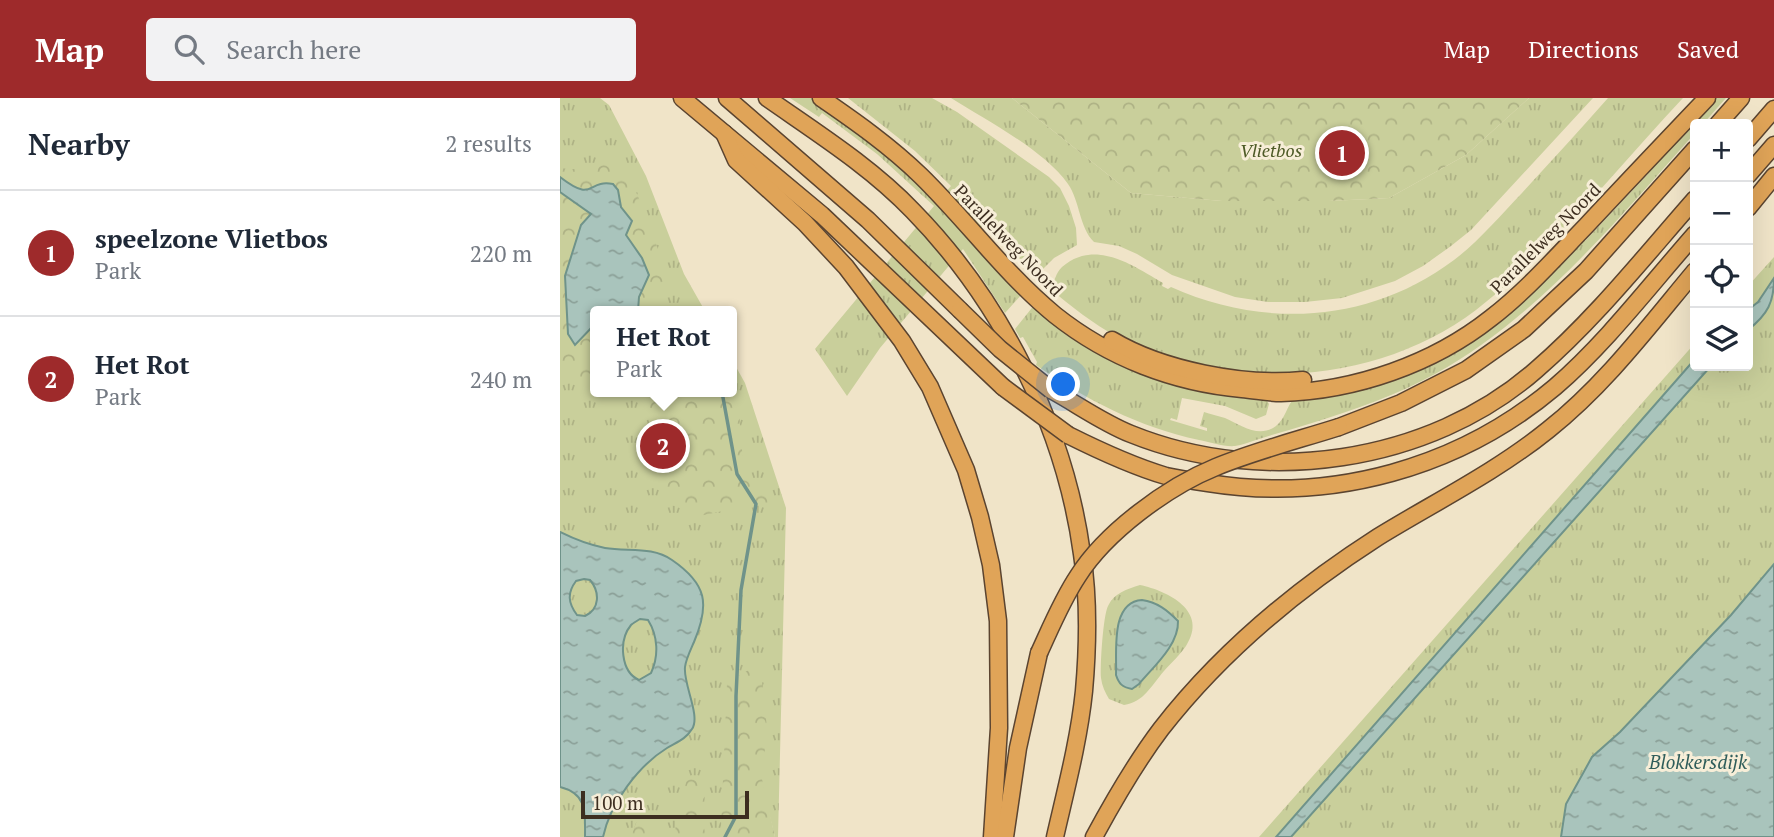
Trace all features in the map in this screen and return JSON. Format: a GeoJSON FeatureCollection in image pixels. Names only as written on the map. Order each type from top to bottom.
{"type":"FeatureCollection","features":[{"type":"Feature","properties":{"kind":"highway"},"geometry":{"type":"LineString","coordinates":[[682,98],[822,215],[1003,387],[1068,435],[1115,458],[1168,476],[1239,488],[1293,489],[1354,482],[1410,469],[1472,442],[1512,419],[1555,387],[1594,350],[1690,240]]}},
{"type":"Feature","properties":{"kind":"highway"},"geometry":{"type":"LineString","coordinates":[[727,98],[868,220],[1000,349],[1051,390],[1130,433],[1198,454],[1282,462],[1344,458],[1418,438],[1477,414],[1534,372],[1583,327],[1690,205]]}},
{"type":"Feature","properties":{"kind":"highway"},"geometry":{"type":"LineString","coordinates":[[767,98],[885,185],[938,238],[1001,329],[1050,428],[1076,520],[1087,599],[1084,693],[1055,837]]}},
{"type":"Feature","properties":{"kind":"highway","name":"Parallelweg Noord"},"geometry":{"type":"LineString","coordinates":[[821,98],[900,157],[941,196],[1032,295],[1058,317],[1100,345],[1129,361],[1165,374],[1220,387],[1279,393],[1353,383],[1391,372],[1437,352],[1490,320],[1529,286],[1707,98]]}},
{"type":"Feature","properties":{"kind":"highway","name":"Parallelweg Noord"},"geometry":{"type":"LineString","coordinates":[[839,98],[917,159],[1021,270],[1074,317],[1116,343],[1166,362],[1229,377],[1293,381],[1326,378],[1368,369],[1410,354],[1450,334],[1487,309],[1519,282],[1694,98]]}},
{"type":"Feature","properties":{"kind":"highway"},"geometry":{"type":"LineString","coordinates":[[1722,119],[1741,98]]}},
{"type":"Feature","properties":{"kind":"highway"},"geometry":{"type":"LineString","coordinates":[[1753,133],[1774,109]]}},
{"type":"Feature","properties":{"kind":"highway"},"geometry":{"type":"LineString","coordinates":[[724,133],[736,160],[805,223],[846,267],[902,341],[930,387],[966,470],[983,529],[998,621],[999,728],[992,837]]}},
{"type":"Feature","properties":{"kind":"highway"},"geometry":{"type":"LineString","coordinates":[[1753,169],[1774,145]]}},
{"type":"Feature","properties":{"kind":"highway"},"geometry":{"type":"LineString","coordinates":[[1005,837],[1018,748],[1039,653],[1079,574],[1117,531],[1166,493],[1215,467],[1339,427],[1401,403],[1466,370],[1524,329],[1586,271],[1690,155]]}},
{"type":"Feature","properties":{"kind":"highway"},"geometry":{"type":"LineString","coordinates":[[1753,202],[1774,176]]}},
{"type":"Feature","properties":{"kind":"highway"},"geometry":{"type":"LineString","coordinates":[[1094,837],[1112,804],[1161,729],[1231,650],[1329,570],[1380,536],[1494,469],[1549,430],[1615,367],[1690,277]]}},
{"type":"Feature","properties":{"kind":"green space"},"geometry":{"type":"Polygon","coordinates":[[[560,98],[600,98],[609,105],[646,176],[684,274],[702,306],[590,306],[590,397],[737,397],[737,369],[745,383],[786,508],[778,837],[775,837],[769,813],[767,837],[560,837],[560,98]]]}},
{"type":"Feature","properties":{"kind":"green space"},"geometry":{"type":"Polygon","coordinates":[[[790,98],[813,98],[820,102],[861,132],[939,200],[951,186],[915,151],[848,98],[932,98],[957,112],[1049,177],[1060,188],[1076,228],[1077,245],[1054,258],[1036,276],[985,223],[972,238],[1023,293],[1005,313],[963,249],[880,348],[847,396],[815,349],[934,206],[877,154],[822,113],[819,117],[790,98]]]}},
{"type":"Feature","properties":{"kind":"green space"},"geometry":{"type":"Polygon","coordinates":[[[951,98],[1012,98],[1131,193],[1222,201],[1329,201],[1389,198],[1466,155],[1529,98],[1593,98],[1471,230],[1423,266],[1395,281],[1342,298],[1268,302],[1235,297],[1172,275],[1119,246],[1094,242],[1085,229],[1072,191],[1058,171],[1014,136],[951,98]]]}},
{"type":"Feature","properties":{"kind":"green space","name":"Vlietbos"},"geometry":{"type":"Polygon","coordinates":[[[1012,98],[1529,98],[1466,155],[1389,198],[1222,201],[1131,193],[1012,98]]]}},
{"type":"Feature","properties":{"kind":"green space"},"geometry":{"type":"Polygon","coordinates":[[[1608,98],[1683,98],[1584,208],[1505,286],[1476,310],[1437,335],[1394,354],[1348,367],[1301,373],[1253,374],[1206,368],[1160,356],[1118,337],[1091,321],[1049,288],[1062,267],[1088,255],[1101,255],[1140,269],[1168,289],[1171,287],[1243,309],[1280,314],[1316,313],[1388,297],[1422,281],[1472,245],[1608,98]]]}},
{"type":"Feature","properties":{"kind":"green space"},"geometry":{"type":"Polygon","coordinates":[[[1715,98],[1726,98],[1707,119],[1695,119],[1715,98]]]}},
{"type":"Feature","properties":{"kind":"green space"},"geometry":{"type":"Polygon","coordinates":[[[1690,125],[1690,139],[1606,232],[1542,296],[1472,351],[1421,382],[1390,395],[1344,413],[1243,444],[1222,445],[1155,428],[1094,401],[1036,365],[1037,362],[1023,337],[1020,338],[1015,329],[1035,304],[1065,329],[1266,399],[1269,404],[1266,415],[1256,419],[1225,406],[1182,398],[1177,420],[1170,420],[1207,431],[1207,428],[1200,426],[1204,412],[1250,430],[1270,430],[1279,423],[1294,398],[1420,366],[1582,238],[1585,241],[1690,125]]]}},
{"type":"Feature","properties":{"kind":"green space"},"geometry":{"type":"Polygon","coordinates":[[[595,164],[611,166],[625,174],[631,182],[643,208],[668,281],[650,306],[639,306],[641,292],[635,249],[626,235],[632,221],[607,183],[579,189],[560,177],[560,167],[582,168],[595,164]]]}},
{"type":"Feature","properties":{"kind":"green space"},"geometry":{"type":"Polygon","coordinates":[[[560,192],[591,214],[581,226],[565,276],[568,313],[586,331],[590,328],[590,381],[566,384],[560,381],[560,192]]]}},
{"type":"Feature","properties":{"kind":"green space"},"geometry":{"type":"Polygon","coordinates":[[[1774,257],[1774,564],[1731,615],[1620,732],[1592,757],[1566,804],[1561,837],[1259,837],[1690,349],[1690,371],[1753,371],[1753,280],[1774,257]]]}},
{"type":"Feature","properties":{"kind":"green space"},"geometry":{"type":"Polygon","coordinates":[[[627,397],[736,397],[744,460],[750,475],[773,506],[756,504],[699,516],[665,502],[658,443],[643,405],[627,397]]]}},
{"type":"Feature","properties":{"kind":"green space"},"geometry":{"type":"Polygon","coordinates":[[[1140,585],[1162,592],[1182,605],[1189,613],[1192,634],[1184,649],[1147,692],[1137,701],[1124,705],[1109,699],[1101,681],[1105,620],[1108,606],[1117,595],[1140,585]]]}},
{"type":"Feature","properties":{"kind":"green space"},"geometry":{"type":"Polygon","coordinates":[[[760,663],[767,728],[762,779],[775,837],[712,837],[721,828],[727,683],[760,663]]]}},
{"type":"Feature","properties":{"kind":"green space"},"geometry":{"type":"Polygon","coordinates":[[[687,779],[705,780],[706,837],[675,837],[676,816],[687,779]]]}},
{"type":"Feature","properties":{"kind":"green space"},"geometry":{"type":"Polygon","coordinates":[[[640,812],[651,815],[649,837],[631,837],[640,812]]]}},
{"type":"Feature","properties":{"kind":"water"},"geometry":{"type":"Polygon","coordinates":[[[560,177],[585,190],[604,183],[613,184],[618,190],[621,207],[632,221],[626,235],[642,258],[649,275],[639,297],[638,306],[590,306],[590,329],[575,345],[568,334],[565,276],[581,225],[591,214],[560,192],[560,177]]]}},
{"type":"Feature","properties":{"kind":"water"},"geometry":{"type":"Polygon","coordinates":[[[1774,278],[1769,307],[1753,325],[1753,306],[1774,278]]]}},
{"type":"Feature","properties":{"kind":"water"},"geometry":{"type":"Polygon","coordinates":[[[1690,365],[1690,371],[1707,371],[1291,837],[1276,837],[1690,365]]]}},
{"type":"Feature","properties":{"kind":"water"},"geometry":{"type":"Polygon","coordinates":[[[560,532],[599,547],[648,551],[672,560],[699,586],[703,606],[699,629],[685,667],[694,716],[690,732],[656,756],[636,775],[612,812],[603,837],[585,837],[584,812],[580,800],[576,794],[560,787],[560,532]],[[590,580],[576,581],[570,598],[577,615],[585,616],[594,609],[597,595],[590,580]],[[640,619],[631,625],[623,647],[628,670],[639,680],[651,673],[656,653],[651,626],[648,620],[640,619]]]}},
{"type":"Feature","properties":{"kind":"water","name":"Blokkersdijk"},"geometry":{"type":"Polygon","coordinates":[[[1774,564],[1774,837],[1561,837],[1566,804],[1592,757],[1620,732],[1731,615],[1774,564]]]}},
{"type":"Feature","properties":{"kind":"water"},"geometry":{"type":"Polygon","coordinates":[[[1142,600],[1170,613],[1178,621],[1177,630],[1164,655],[1132,689],[1121,685],[1116,675],[1117,630],[1125,609],[1142,600]]]}},
{"type":"Feature","properties":{"kind":"waterway"},"geometry":{"type":"LineString","coordinates":[[723,397],[737,474],[756,504],[741,590],[736,696],[736,816],[725,837]]}},
{"type":"Feature","properties":{"kind":"place","name":"speelzone Vlietbos"},"geometry":{"type":"Point","coordinates":[1342,153]}},
{"type":"Feature","properties":{"kind":"place","name":"Het Rot"},"geometry":{"type":"Point","coordinates":[663,446]}}]}
